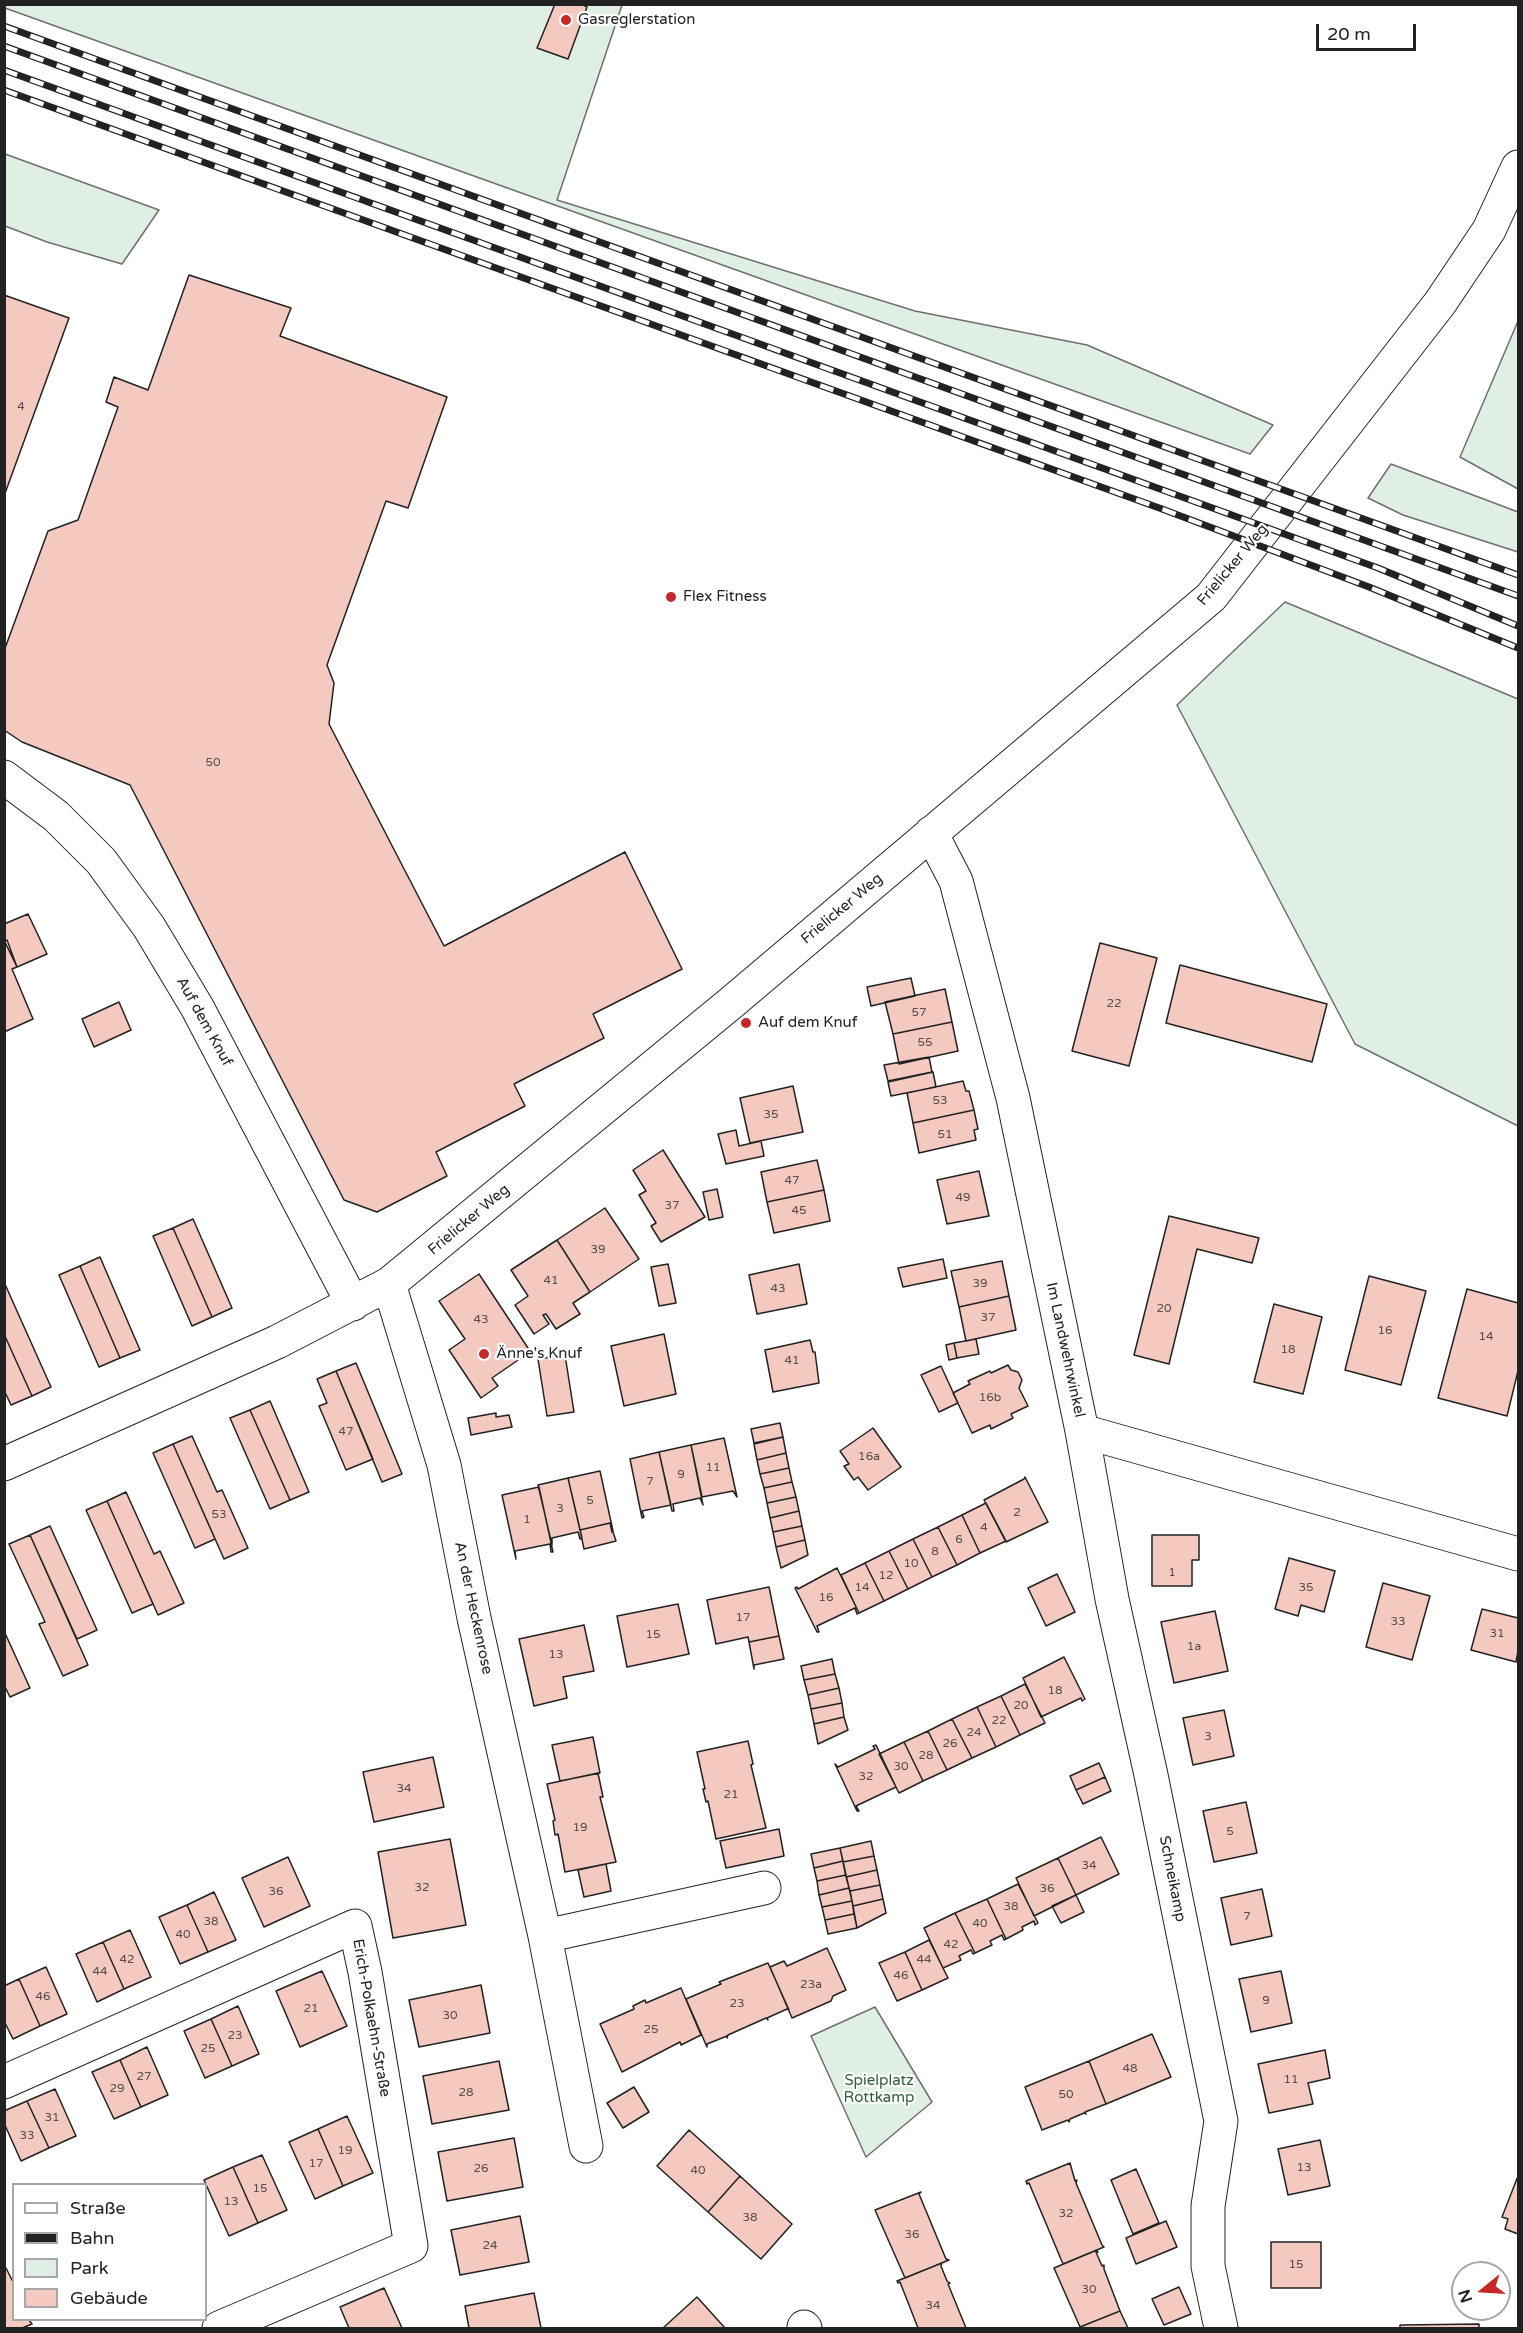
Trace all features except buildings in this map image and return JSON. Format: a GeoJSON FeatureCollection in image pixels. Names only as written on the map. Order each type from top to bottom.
{"type":"FeatureCollection","features":[{"type":"Feature","properties":{"kind":"street","name":"Frielicker Weg"},"geometry":{"type":"LineString","coordinates":[[4,1464],[278,1342],[389,1284],[731,1003],[1211,597],[1440,303],[1489,230],[1518,167]]}},
{"type":"Feature","properties":{"kind":"street","name":"Auf dem Knuf"},"geometry":{"type":"LineString","coordinates":[[4,777],[56,816],[100,861],[149,927],[197,1007],[353,1304]]}},
{"type":"Feature","properties":{"kind":"street","name":"Im Landwehrwinkel"},"geometry":{"type":"LineString","coordinates":[[931,833],[956,881],[1013,1098],[1082,1431],[1518,1554]]}},
{"type":"Feature","properties":{"kind":"street","name":"An der Heckenrose"},"geometry":{"type":"LineString","coordinates":[[389,1284],[444,1465],[474,1618],[545,1936],[586,2146]]}},
{"type":"Feature","properties":{"kind":"street","name":"Schneikamp"},"geometry":{"type":"LineString","coordinates":[[1082,1431],[1112,1599],[1153,1786],[1221,2121],[1208,2206],[1208,2266],[1221,2328]]}},
{"type":"Feature","properties":{"kind":"street"},"geometry":{"type":"LineString","coordinates":[[545,1936],[764,1888]]}},
{"type":"Feature","properties":{"kind":"street","name":"Erich-Polkaehn-Straße"},"geometry":{"type":"LineString","coordinates":[[4,2082],[354,1926],[365,1972],[411,2246],[219,2328]]}},
{"type":"Feature","properties":{"kind":"green space"},"geometry":{"type":"Polygon","coordinates":[[[4,5],[622,5],[557,200],[915,311],[1087,345],[1273,425],[1250,454],[5,8],[4,5]]]}},
{"type":"Feature","properties":{"kind":"green space"},"geometry":{"type":"Polygon","coordinates":[[[4,154],[159,210],[122,264],[47,242],[5,226],[4,154]]]}},
{"type":"Feature","properties":{"kind":"green space"},"geometry":{"type":"Polygon","coordinates":[[[1518,321],[1518,489],[1460,457],[1518,321]]]}},
{"type":"Feature","properties":{"kind":"green space"},"geometry":{"type":"Polygon","coordinates":[[[1391,464],[1518,512],[1518,552],[1403,515],[1368,498],[1391,464]]]}},
{"type":"Feature","properties":{"kind":"green space"},"geometry":{"type":"Polygon","coordinates":[[[1285,602],[1518,699],[1518,1126],[1355,1044],[1177,705],[1285,602]]]}},
{"type":"Feature","properties":{"kind":"green space","name":"Spielplatz Rottkamp"},"geometry":{"type":"Polygon","coordinates":[[[875,2007],[932,2102],[866,2157],[811,2036],[875,2007]]]}},
{"type":"Feature","properties":{"kind":"railway"},"geometry":{"type":"LineString","coordinates":[[4,26],[1518,575]]}},
{"type":"Feature","properties":{"kind":"railway"},"geometry":{"type":"LineString","coordinates":[[4,46],[1518,596]]}},
{"type":"Feature","properties":{"kind":"railway"},"geometry":{"type":"LineString","coordinates":[[4,70],[1378,568],[1518,626]]}},
{"type":"Feature","properties":{"kind":"railway"},"geometry":{"type":"LineString","coordinates":[[4,90],[1162,509],[1369,587],[1518,648]]}},
{"type":"Feature","properties":{"kind":"place","name":"Gasreglerstation"},"geometry":{"type":"Point","coordinates":[566,20]}},
{"type":"Feature","properties":{"kind":"place","name":"Flex Fitness"},"geometry":{"type":"Point","coordinates":[671,597]}},
{"type":"Feature","properties":{"kind":"place","name":"Auf dem Knuf"},"geometry":{"type":"Point","coordinates":[746,1023]}},
{"type":"Feature","properties":{"kind":"place","name":"Änne's Knuf"},"geometry":{"type":"Point","coordinates":[484,1354]}}]}
